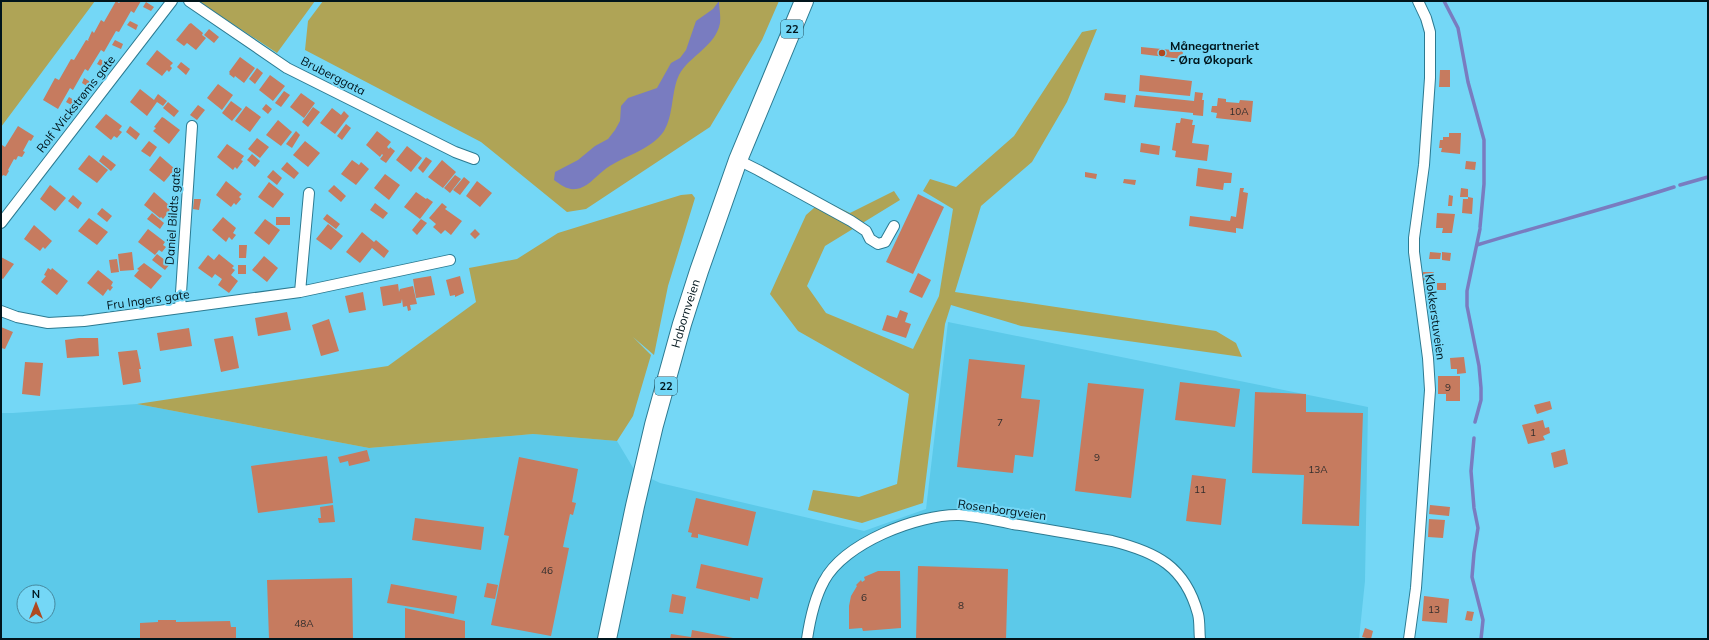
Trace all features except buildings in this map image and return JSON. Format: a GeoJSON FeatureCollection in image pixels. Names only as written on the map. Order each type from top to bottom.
{"type":"FeatureCollection","features":[{"type":"Feature","properties":{"kind":"highway","name":"Habornveien"},"geometry":{"type":"LineString","coordinates":[[607,639],[654,425],[682,324],[738,160],[804,1]]}},
{"type":"Feature","properties":{"kind":"street","name":"Rolf Wickstrøms gate"},"geometry":{"type":"LineString","coordinates":[[1,224],[172,1]]}},
{"type":"Feature","properties":{"kind":"street","name":"Bruberggata"},"geometry":{"type":"LineString","coordinates":[[189,1],[287,68],[448,148],[474,159]]}},
{"type":"Feature","properties":{"kind":"street","name":"Klokkerstuveien"},"geometry":{"type":"LineString","coordinates":[[1409,639],[1416,588],[1430,390],[1428,358],[1414,252],[1414,238],[1424,165],[1430,78],[1430,32],[1426,18],[1418,1]]}},
{"type":"Feature","properties":{"kind":"street","name":"Daniel Bildts gate"},"geometry":{"type":"LineString","coordinates":[[180,308],[192,126]]}},
{"type":"Feature","properties":{"kind":"street"},"geometry":{"type":"LineString","coordinates":[[738,160],[851,221],[866,231],[870,239],[878,244],[885,242],[894,226]]}},
{"type":"Feature","properties":{"kind":"street"},"geometry":{"type":"LineString","coordinates":[[300,292],[309,192]]}},
{"type":"Feature","properties":{"kind":"street","name":"Fru Ingers gate"},"geometry":{"type":"LineString","coordinates":[[1,310],[17,317],[48,323],[84,322],[300,292],[450,260]]}},
{"type":"Feature","properties":{"kind":"street","name":"Rosenborgveien"},"geometry":{"type":"LineString","coordinates":[[807,639],[814,603],[824,580],[843,558],[865,543],[890,530],[930,518],[959,515],[1112,541],[1135,546],[1150,553],[1166,562],[1179,576],[1190,594],[1198,615],[1200,639]]}},
{"type":"Feature","properties":{"kind":"shaded area"},"geometry":{"type":"Polygon","coordinates":[[[1,1],[95,1],[1,127],[1,1]]]}},
{"type":"Feature","properties":{"kind":"shaded area"},"geometry":{"type":"Polygon","coordinates":[[[198,1],[315,1],[277,53],[198,1]]]}},
{"type":"Feature","properties":{"kind":"shaded area"},"geometry":{"type":"Polygon","coordinates":[[[323,1],[779,1],[762,40],[710,127],[586,209],[567,212],[481,142],[305,50],[308,21],[323,1]]]}},
{"type":"Feature","properties":{"kind":"shaded area"},"geometry":{"type":"Polygon","coordinates":[[[719,1],[720,23],[718,31],[708,45],[683,68],[679,75],[676,82],[667,124],[664,131],[658,138],[652,144],[610,166],[584,187],[576,189],[567,188],[554,180],[555,172],[578,160],[595,146],[608,139],[620,121],[621,106],[628,98],[657,88],[671,63],[680,58],[686,50],[696,21],[713,9],[719,1]]]}},
{"type":"Feature","properties":{"kind":"shaded area"},"geometry":{"type":"Polygon","coordinates":[[[1097,29],[1067,102],[1032,162],[981,206],[955,292],[1216,331],[1236,343],[1242,357],[1021,326],[951,305],[945,324],[923,503],[862,523],[808,510],[813,490],[859,497],[897,484],[909,394],[798,331],[770,294],[806,215],[823,200],[850,213],[894,191],[900,200],[825,246],[807,286],[826,313],[913,349],[939,296],[953,209],[923,191],[930,179],[956,187],[1014,136],[1082,32],[1097,29]]]}},
{"type":"Feature","properties":{"kind":"shaded area"},"geometry":{"type":"Polygon","coordinates":[[[692,194],[695,198],[668,286],[654,355],[633,337],[651,355],[633,416],[617,441],[533,434],[369,448],[137,404],[388,366],[476,302],[469,268],[517,259],[558,233],[681,195],[692,194]]]}},
{"type":"Feature","properties":{"kind":"shaded area"},"geometry":{"type":"Polygon","coordinates":[[[948,322],[1368,407],[1365,581],[1359,639],[1,639],[1,413],[137,404],[369,448],[533,434],[617,441],[635,471],[660,483],[864,531],[926,509],[948,322]]]}},
{"type":"Feature","properties":{"kind":"waterway"},"geometry":{"type":"LineString","coordinates":[[1444,1],[1458,28],[1468,82],[1484,140],[1484,184],[1480,227]]}},
{"type":"Feature","properties":{"kind":"waterway"},"geometry":{"type":"LineString","coordinates":[[1680,185],[1708,177]]}},
{"type":"Feature","properties":{"kind":"waterway"},"geometry":{"type":"LineString","coordinates":[[1477,245],[1674,187]]}},
{"type":"Feature","properties":{"kind":"waterway"},"geometry":{"type":"LineString","coordinates":[[1475,422],[1481,400],[1481,388],[1479,366],[1467,306],[1467,291],[1480,229]]}},
{"type":"Feature","properties":{"kind":"waterway"},"geometry":{"type":"LineString","coordinates":[[1474,438],[1471,471],[1474,508],[1478,528],[1472,577],[1483,620],[1481,639]]}},
{"type":"Feature","properties":{"kind":"place","name":"Månegartneriet - Øra Økopark"},"geometry":{"type":"Point","coordinates":[1162,53]}}]}
